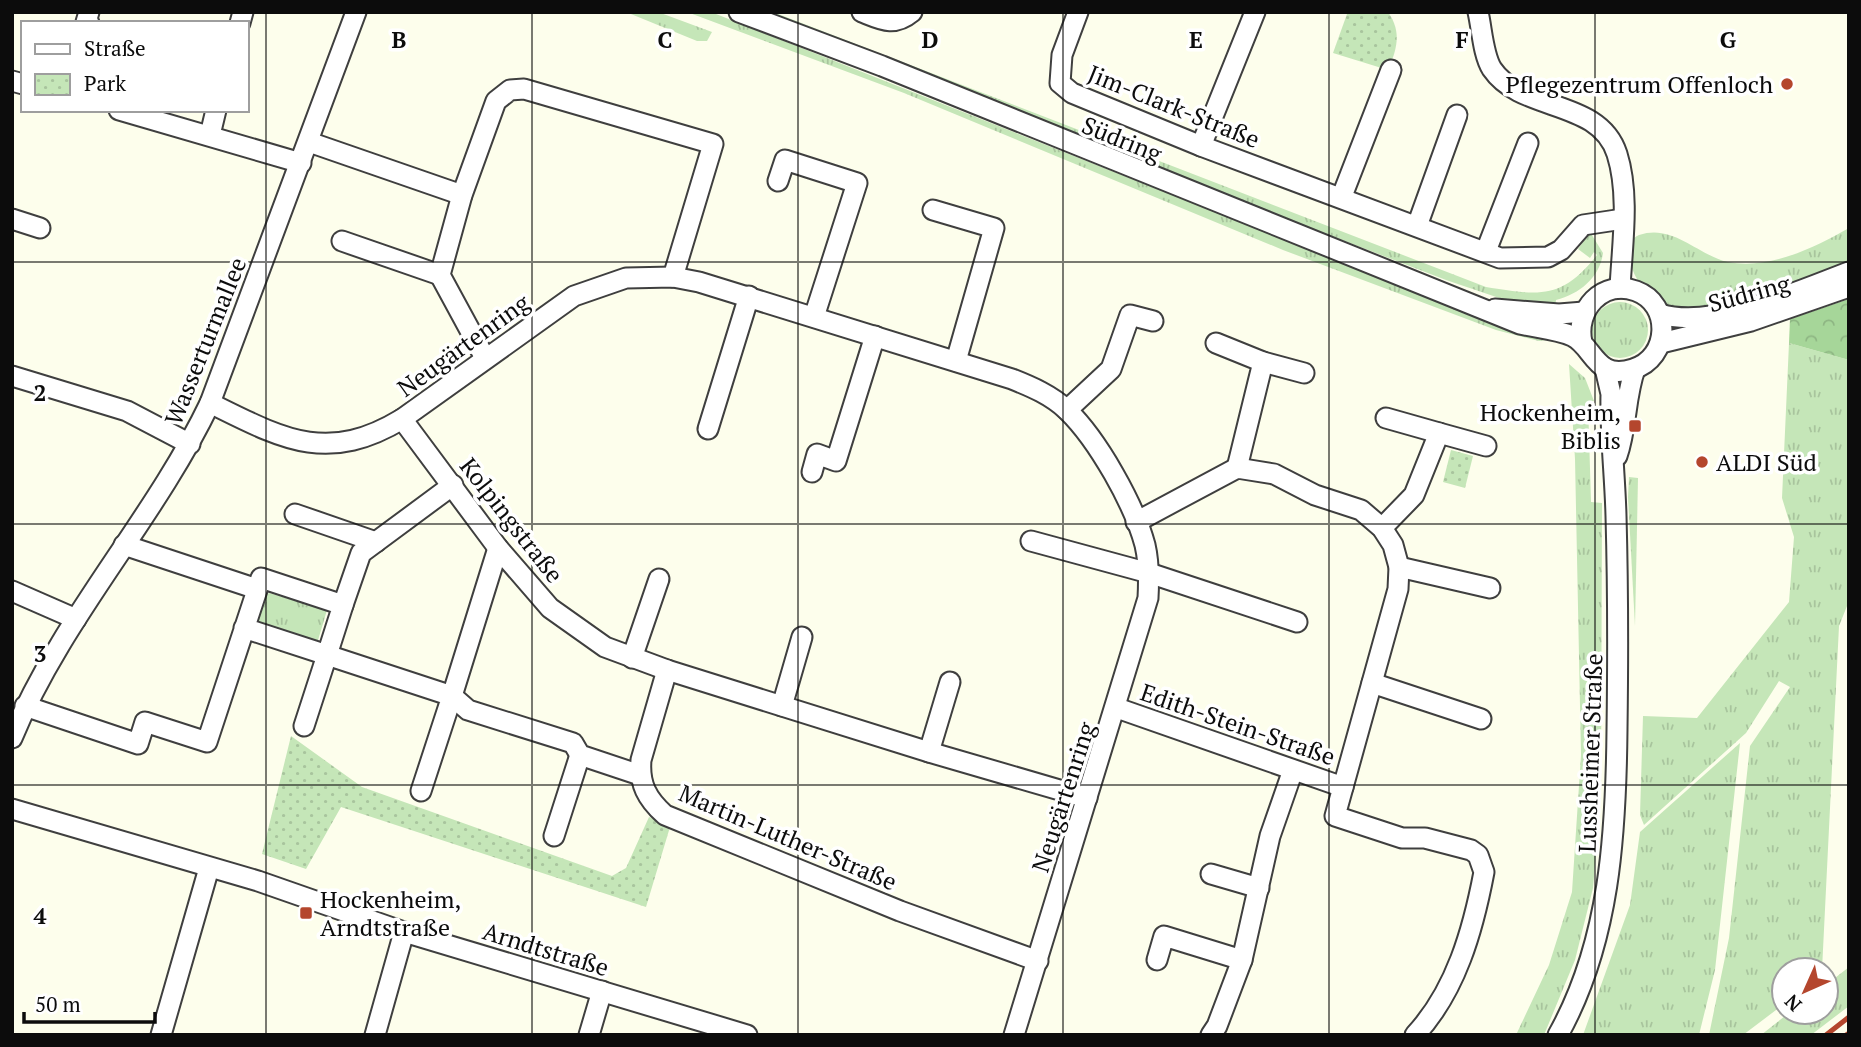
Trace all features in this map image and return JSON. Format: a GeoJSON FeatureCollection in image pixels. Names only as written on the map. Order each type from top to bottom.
{"type":"FeatureCollection","features":[{"type":"Feature","properties":{"kind":"street","name":"Wasserturmallee"},"geometry":{"type":"LineString","coordinates":[[12,738],[25,706],[76,619],[190,444],[210,403],[356,12]]}},
{"type":"Feature","properties":{"kind":"street","name":"Südring"},"geometry":{"type":"LineString","coordinates":[[739,12],[1520,324],[1556,331],[1582,342],[1587,353],[1605,368]]}},
{"type":"Feature","properties":{"kind":"street"},"geometry":{"type":"LineString","coordinates":[[862,12],[888,22],[900,21],[912,12]]}},
{"type":"Feature","properties":{"kind":"street","name":"Jim-Clark-Straße"},"geometry":{"type":"LineString","coordinates":[[1078,12],[1062,55],[1060,83],[1072,93],[1201,146],[1486,251],[1515,259],[1548,257],[1561,250],[1583,225],[1623,219]]}},
{"type":"Feature","properties":{"kind":"street"},"geometry":{"type":"LineString","coordinates":[[1201,146],[1255,12]]}},
{"type":"Feature","properties":{"kind":"street"},"geometry":{"type":"LineString","coordinates":[[1478,12],[1490,67],[1502,80],[1590,119],[1612,143],[1620,169],[1623,219],[1620,288]]}},
{"type":"Feature","properties":{"kind":"street"},"geometry":{"type":"LineString","coordinates":[[1342,196],[1391,70]]}},
{"type":"Feature","properties":{"kind":"street"},"geometry":{"type":"LineString","coordinates":[[440,275],[461,195],[496,101],[510,89],[524,89],[713,144],[673,277]]}},
{"type":"Feature","properties":{"kind":"street"},"geometry":{"type":"LineString","coordinates":[[126,112],[300,163]]}},
{"type":"Feature","properties":{"kind":"street"},"geometry":{"type":"LineString","coordinates":[[210,135],[216,112]]}},
{"type":"Feature","properties":{"kind":"street"},"geometry":{"type":"LineString","coordinates":[[1417,226],[1457,115]]}},
{"type":"Feature","properties":{"kind":"street"},"geometry":{"type":"LineString","coordinates":[[309,142],[461,195]]}},
{"type":"Feature","properties":{"kind":"street"},"geometry":{"type":"LineString","coordinates":[[1486,251],[1528,143]]}},
{"type":"Feature","properties":{"kind":"street"},"geometry":{"type":"LineString","coordinates":[[778,181],[785,160],[857,183],[814,317]]}},
{"type":"Feature","properties":{"kind":"street"},"geometry":{"type":"LineString","coordinates":[[933,210],[994,228],[956,360]]}},
{"type":"Feature","properties":{"kind":"street"},"geometry":{"type":"LineString","coordinates":[[12,219],[40,228]]}},
{"type":"Feature","properties":{"kind":"street"},"geometry":{"type":"LineString","coordinates":[[342,242],[440,275],[485,358]]}},
{"type":"Feature","properties":{"kind":"street","name":"Südring"},"geometry":{"type":"LineString","coordinates":[[1660,314],[1688,318],[1737,310],[1849,272]]}},
{"type":"Feature","properties":{"kind":"street","name":"Neugärtenring"},"geometry":{"type":"LineString","coordinates":[[210,403],[274,435],[302,442],[354,442],[380,432],[402,419],[574,296],[626,278],[673,277],[749,296],[956,360],[1041,391],[1067,410],[1092,439],[1136,522],[1145,545],[1149,598],[1014,1035]]}},
{"type":"Feature","properties":{"kind":"street","name":"Südring"},"geometry":{"type":"LineString","coordinates":[[1661,342],[1751,321],[1849,287]]}},
{"type":"Feature","properties":{"kind":"street"},"geometry":{"type":"LineString","coordinates":[[1582,342],[1580,332],[1584,312],[1593,300],[1605,292],[1620,288],[1636,291],[1650,300],[1660,314],[1661,342],[1655,354],[1635,369],[1605,368]]}},
{"type":"Feature","properties":{"kind":"street"},"geometry":{"type":"LineString","coordinates":[[708,429],[749,296]]}},
{"type":"Feature","properties":{"kind":"street","name":"Südring"},"geometry":{"type":"LineString","coordinates":[[1486,309],[1559,314],[1584,312]]}},
{"type":"Feature","properties":{"kind":"street"},"geometry":{"type":"LineString","coordinates":[[1067,410],[1111,369],[1130,315],[1153,321]]}},
{"type":"Feature","properties":{"kind":"street"},"geometry":{"type":"LineString","coordinates":[[812,472],[817,454],[836,460],[875,336]]}},
{"type":"Feature","properties":{"kind":"street"},"geometry":{"type":"LineString","coordinates":[[1216,343],[1263,362],[1304,373]]}},
{"type":"Feature","properties":{"kind":"street"},"geometry":{"type":"LineString","coordinates":[[1136,522],[1237,468],[1263,362]]}},
{"type":"Feature","properties":{"kind":"street","name":"Lussheimer Straße"},"geometry":{"type":"LineString","coordinates":[[1558,1035],[1587,964],[1611,872],[1616,815],[1618,655],[1615,464],[1609,381],[1605,368]]}},
{"type":"Feature","properties":{"kind":"street","name":"Lussheimer Straße"},"geometry":{"type":"LineString","coordinates":[[1615,464],[1626,430],[1628,395],[1635,369]]}},
{"type":"Feature","properties":{"kind":"street"},"geometry":{"type":"LineString","coordinates":[[12,376],[127,411],[190,444]]}},
{"type":"Feature","properties":{"kind":"street"},"geometry":{"type":"LineString","coordinates":[[1386,418],[1486,446]]}},
{"type":"Feature","properties":{"kind":"street","name":"Kolpingstraße"},"geometry":{"type":"LineString","coordinates":[[402,419],[498,548],[550,608],[581,633],[632,658],[667,670],[1087,798]]}},
{"type":"Feature","properties":{"kind":"street"},"geometry":{"type":"LineString","coordinates":[[1382,528],[1414,495],[1438,433]]}},
{"type":"Feature","properties":{"kind":"street","name":"Edith-Stein-Straße"},"geometry":{"type":"LineString","coordinates":[[1237,468],[1274,474],[1315,495],[1361,510],[1382,528],[1393,545],[1399,568],[1398,589],[1335,816],[1402,838],[1443,841],[1471,850],[1483,863],[1483,881],[1452,981],[1429,1020],[1415,1035]]}},
{"type":"Feature","properties":{"kind":"street"},"geometry":{"type":"LineString","coordinates":[[304,726],[361,553],[453,485]]}},
{"type":"Feature","properties":{"kind":"street"},"geometry":{"type":"LineString","coordinates":[[295,514],[376,542]]}},
{"type":"Feature","properties":{"kind":"street"},"geometry":{"type":"LineString","coordinates":[[1031,541],[1149,573],[1297,622]]}},
{"type":"Feature","properties":{"kind":"street"},"geometry":{"type":"LineString","coordinates":[[124,545],[257,589]]}},
{"type":"Feature","properties":{"kind":"street"},"geometry":{"type":"LineString","coordinates":[[421,791],[498,548]]}},
{"type":"Feature","properties":{"kind":"street"},"geometry":{"type":"LineString","coordinates":[[1399,568],[1490,588]]}},
{"type":"Feature","properties":{"kind":"street"},"geometry":{"type":"LineString","coordinates":[[25,706],[138,744],[145,722],[207,742],[261,578],[343,605]]}},
{"type":"Feature","properties":{"kind":"street"},"geometry":{"type":"LineString","coordinates":[[632,658],[659,579]]}},
{"type":"Feature","properties":{"kind":"street"},"geometry":{"type":"LineString","coordinates":[[12,591],[76,619]]}},
{"type":"Feature","properties":{"kind":"street"},"geometry":{"type":"LineString","coordinates":[[244,628],[452,696],[468,710],[573,743],[580,755],[640,775],[641,760],[667,670]]}},
{"type":"Feature","properties":{"kind":"street"},"geometry":{"type":"LineString","coordinates":[[782,705],[802,636]]}},
{"type":"Feature","properties":{"kind":"street"},"geometry":{"type":"LineString","coordinates":[[929,752],[950,682]]}},
{"type":"Feature","properties":{"kind":"street"},"geometry":{"type":"LineString","coordinates":[[1372,683],[1481,719]]}},
{"type":"Feature","properties":{"kind":"street","name":"Edith-Stein-Straße"},"geometry":{"type":"LineString","coordinates":[[1117,708],[1343,787]]}},
{"type":"Feature","properties":{"kind":"street"},"geometry":{"type":"LineString","coordinates":[[554,836],[580,755]]}},
{"type":"Feature","properties":{"kind":"street"},"geometry":{"type":"LineString","coordinates":[[1211,1035],[1217,1026],[1242,960],[1270,836],[1293,770]]}},
{"type":"Feature","properties":{"kind":"street","name":"Martin-Luther-Straße"},"geometry":{"type":"LineString","coordinates":[[640,775],[647,795],[665,815],[900,911],[1038,961]]}},
{"type":"Feature","properties":{"kind":"street","name":"Arndtstraße"},"geometry":{"type":"LineString","coordinates":[[12,809],[268,885],[404,932],[747,1035]]}},
{"type":"Feature","properties":{"kind":"street"},"geometry":{"type":"LineString","coordinates":[[161,1035],[209,868]]}},
{"type":"Feature","properties":{"kind":"street"},"geometry":{"type":"LineString","coordinates":[[1211,874],[1259,888]]}},
{"type":"Feature","properties":{"kind":"street"},"geometry":{"type":"LineString","coordinates":[[375,1035],[404,932]]}},
{"type":"Feature","properties":{"kind":"street"},"geometry":{"type":"LineString","coordinates":[[1157,960],[1164,936],[1242,960]]}},
{"type":"Feature","properties":{"kind":"street"},"geometry":{"type":"LineString","coordinates":[[589,1035],[602,991]]}},
{"type":"Feature","properties":{"kind":"green space"},"geometry":{"type":"Polygon","coordinates":[[[626,12],[658,12],[712,32],[707,41],[697,41],[626,12]]]}},
{"type":"Feature","properties":{"kind":"green space"},"geometry":{"type":"Polygon","coordinates":[[[687,12],[711,12],[1500,325],[1547,336],[1547,340],[1539,341],[1496,330],[1283,250],[904,93],[687,12]]]}},
{"type":"Feature","properties":{"kind":"green space"},"geometry":{"type":"Polygon","coordinates":[[[749,12],[773,12],[1486,287],[1534,293],[1548,291],[1572,281],[1597,255],[1594,252],[1590,258],[1578,249],[1590,232],[1603,253],[1601,262],[1593,277],[1581,289],[1556,300],[1555,309],[1511,302],[1446,280],[749,12]]]}},
{"type":"Feature","properties":{"kind":"green space"},"geometry":{"type":"Polygon","coordinates":[[[1388,12],[1392,19],[1397,41],[1388,70],[1333,53],[1347,14],[1388,12]]]}},
{"type":"Feature","properties":{"kind":"green space"},"geometry":{"type":"Polygon","coordinates":[[[1849,228],[1849,265],[1721,308],[1686,311],[1664,305],[1639,283],[1630,263],[1631,242],[1639,235],[1651,232],[1674,237],[1717,259],[1744,264],[1791,256],[1849,228]]]}},
{"type":"Feature","properties":{"kind":"green space"},"geometry":{"type":"Polygon","coordinates":[[[1849,299],[1849,360],[1789,343],[1790,319],[1849,299]]]}},
{"type":"Feature","properties":{"kind":"green space"},"geometry":{"type":"Polygon","coordinates":[[[1620,302],[1631,304],[1640,310],[1646,319],[1646,341],[1640,350],[1631,356],[1620,358],[1609,356],[1600,350],[1594,341],[1592,330],[1594,319],[1600,310],[1609,304],[1620,302]]]}},
{"type":"Feature","properties":{"kind":"green space"},"geometry":{"type":"Polygon","coordinates":[[[1789,343],[1849,360],[1849,601],[1839,626],[1823,956],[1770,956],[1770,1015],[1743,1035],[1709,1035],[1729,938],[1750,746],[1790,687],[1779,681],[1746,733],[1644,825],[1640,815],[1643,716],[1697,718],[1789,602],[1794,537],[1782,498],[1789,343]]]}},
{"type":"Feature","properties":{"kind":"green space"},"geometry":{"type":"Polygon","coordinates":[[[1569,364],[1585,378],[1594,401],[1588,402],[1591,502],[1602,503],[1601,795],[1593,888],[1575,960],[1544,1035],[1516,1035],[1549,965],[1572,892],[1581,755],[1575,459],[1569,364]]]}},
{"type":"Feature","properties":{"kind":"green space"},"geometry":{"type":"Polygon","coordinates":[[[1451,450],[1473,456],[1465,488],[1443,482],[1451,450]]]}},
{"type":"Feature","properties":{"kind":"green space"},"geometry":{"type":"Polygon","coordinates":[[[1629,477],[1638,478],[1635,626],[1628,497],[1629,477]]]}},
{"type":"Feature","properties":{"kind":"green space"},"geometry":{"type":"Polygon","coordinates":[[[269,593],[327,610],[316,647],[252,627],[260,598],[269,593]]]}},
{"type":"Feature","properties":{"kind":"green space"},"geometry":{"type":"Polygon","coordinates":[[[291,736],[362,787],[612,876],[626,868],[649,817],[670,827],[646,907],[341,807],[306,869],[262,854],[291,736]]]}},
{"type":"Feature","properties":{"kind":"green space"},"geometry":{"type":"Polygon","coordinates":[[[1740,743],[1715,970],[1699,1035],[1583,1035],[1630,905],[1640,832],[1740,743]]]}},
{"type":"Feature","properties":{"kind":"green space"},"geometry":{"type":"Polygon","coordinates":[[[1849,967],[1849,1006],[1840,1013],[1840,974],[1849,967]]]}},
{"type":"Feature","properties":{"kind":"green space"},"geometry":{"type":"Polygon","coordinates":[[[1772,1026],[1823,1026],[1811,1035],[1761,1035],[1772,1026]]]}},
{"type":"Feature","properties":{"kind":"railway"},"geometry":{"type":"LineString","coordinates":[[1826,1035],[1849,1017]]}},
{"type":"Feature","properties":{"kind":"place","name":"Pflegezentrum Offenloch"},"geometry":{"type":"Point","coordinates":[1787,84]}},
{"type":"Feature","properties":{"kind":"place","name":"Hockenheim, Biblis"},"geometry":{"type":"Point","coordinates":[1635,426]}},
{"type":"Feature","properties":{"kind":"place","name":"ALDI Süd"},"geometry":{"type":"Point","coordinates":[1702,462]}},
{"type":"Feature","properties":{"kind":"place","name":"Hockenheim, Arndtstraße"},"geometry":{"type":"Point","coordinates":[306,913]}}]}
